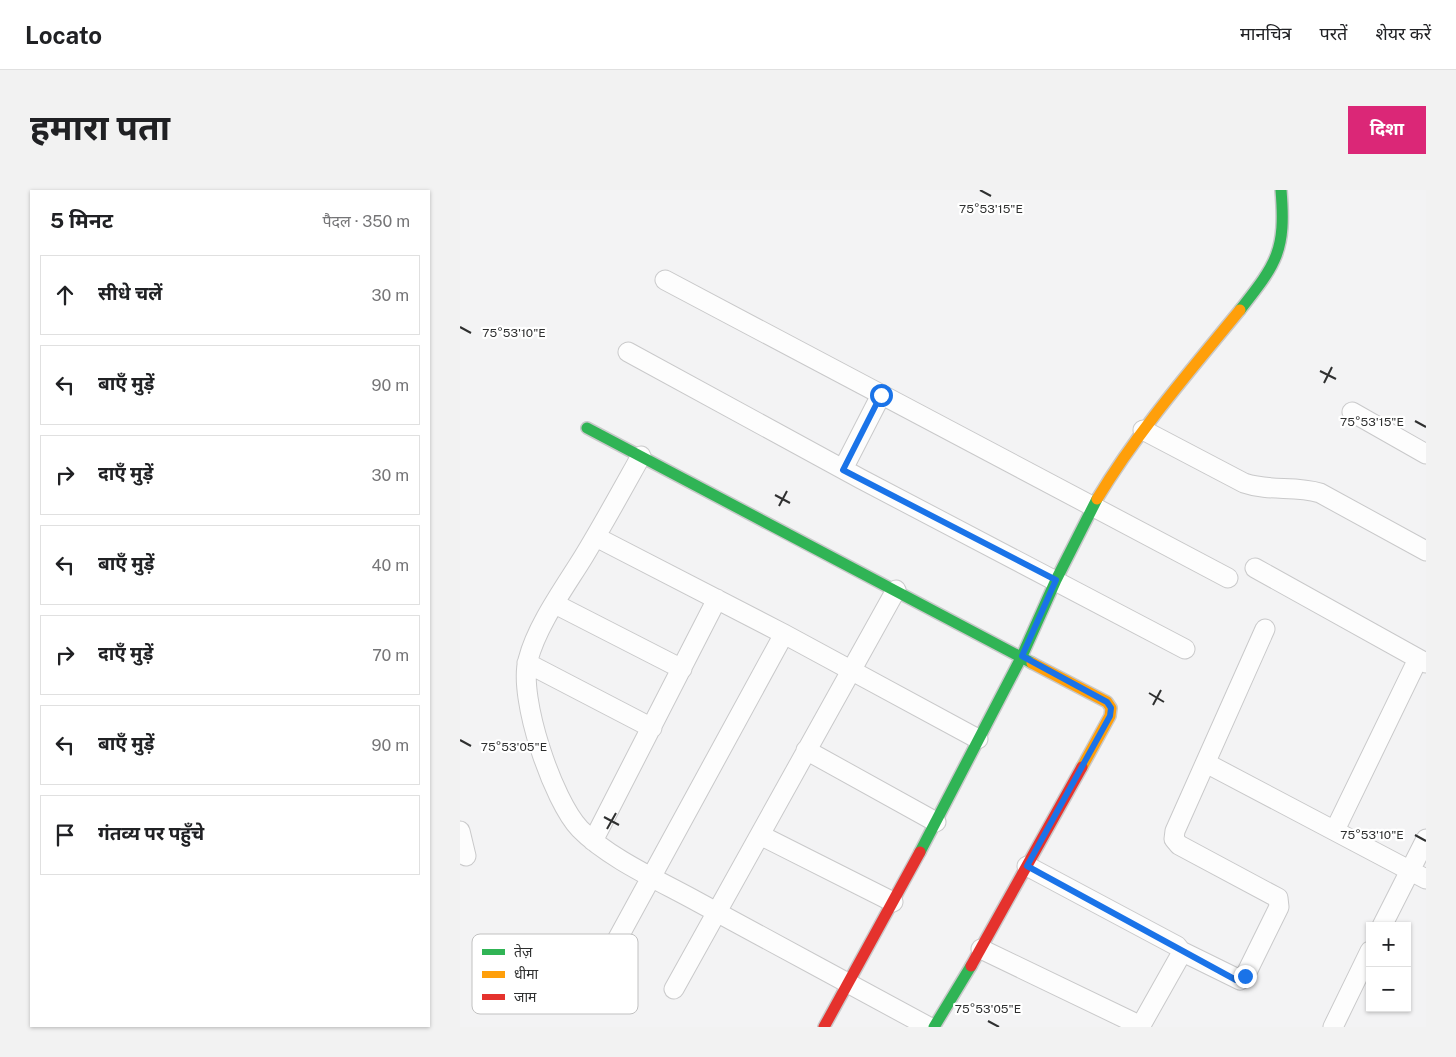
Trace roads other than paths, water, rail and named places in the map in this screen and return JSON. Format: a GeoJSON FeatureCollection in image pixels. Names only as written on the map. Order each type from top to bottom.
{"type":"FeatureCollection","features":[{"type":"Feature","properties":{"kind":"street"},"geometry":{"type":"LineString","coordinates":[[824,1027],[936,822],[1022,656],[1056,580],[1093,505],[1120,460],[1268,275],[1280,255],[1284,234],[1282,190]]}},
{"type":"Feature","properties":{"kind":"street"},"geometry":{"type":"LineString","coordinates":[[665,280],[1228,578]]}},
{"type":"Feature","properties":{"kind":"street"},"geometry":{"type":"LineString","coordinates":[[628,352],[843,470],[1185,649]]}},
{"type":"Feature","properties":{"kind":"street"},"geometry":{"type":"LineString","coordinates":[[843,470],[881,395]]}},
{"type":"Feature","properties":{"kind":"street"},"geometry":{"type":"LineString","coordinates":[[1352,412],[1426,454]]}},
{"type":"Feature","properties":{"kind":"street"},"geometry":{"type":"LineString","coordinates":[[587,428],[1022,656],[1107,702],[1111,708],[1110,716],[981,949],[934,1027]]}},
{"type":"Feature","properties":{"kind":"street"},"geometry":{"type":"LineString","coordinates":[[1143,430],[1252,486],[1274,490],[1301,487],[1320,492],[1426,551]]}},
{"type":"Feature","properties":{"kind":"street"},"geometry":{"type":"LineString","coordinates":[[641,456],[596,537],[555,604],[532,647],[527,663],[526,690],[546,765],[564,806],[578,827],[593,841],[652,877],[929,1027]]}},
{"type":"Feature","properties":{"kind":"street"},"geometry":{"type":"LineString","coordinates":[[596,537],[784,634],[978,739]]}},
{"type":"Feature","properties":{"kind":"street"},"geometry":{"type":"LineString","coordinates":[[1255,568],[1422,661],[1335,830]]}},
{"type":"Feature","properties":{"kind":"street"},"geometry":{"type":"LineString","coordinates":[[674,989],[896,590]]}},
{"type":"Feature","properties":{"kind":"street"},"geometry":{"type":"LineString","coordinates":[[593,841],[717,599]]}},
{"type":"Feature","properties":{"kind":"street"},"geometry":{"type":"LineString","coordinates":[[555,604],[682,669]]}},
{"type":"Feature","properties":{"kind":"street"},"geometry":{"type":"LineString","coordinates":[[1027,866],[1177,946],[1181,951],[1240,980],[1245,976],[1279,907],[1280,901],[1278,898],[1179,845],[1174,839],[1175,831],[1265,629]]}},
{"type":"Feature","properties":{"kind":"street"},"geometry":{"type":"LineString","coordinates":[[620,934],[784,634]]}},
{"type":"Feature","properties":{"kind":"street"},"geometry":{"type":"LineString","coordinates":[[527,663],[652,728]]}},
{"type":"Feature","properties":{"kind":"street"},"geometry":{"type":"LineString","coordinates":[[806,750],[936,822]]}},
{"type":"Feature","properties":{"kind":"street"},"geometry":{"type":"LineString","coordinates":[[1206,763],[1426,879]]}},
{"type":"Feature","properties":{"kind":"street"},"geometry":{"type":"LineString","coordinates":[[460,832],[466,856]]}},
{"type":"Feature","properties":{"kind":"street"},"geometry":{"type":"LineString","coordinates":[[760,835],[893,902]]}},
{"type":"Feature","properties":{"kind":"street"},"geometry":{"type":"LineString","coordinates":[[1384,922],[1426,838]]}},
{"type":"Feature","properties":{"kind":"street"},"geometry":{"type":"LineString","coordinates":[[981,949],[1140,1026],[1180,956],[1181,951]]}},
{"type":"Feature","properties":{"kind":"street"},"geometry":{"type":"LineString","coordinates":[[1333,1027],[1366,959]]}}]}
